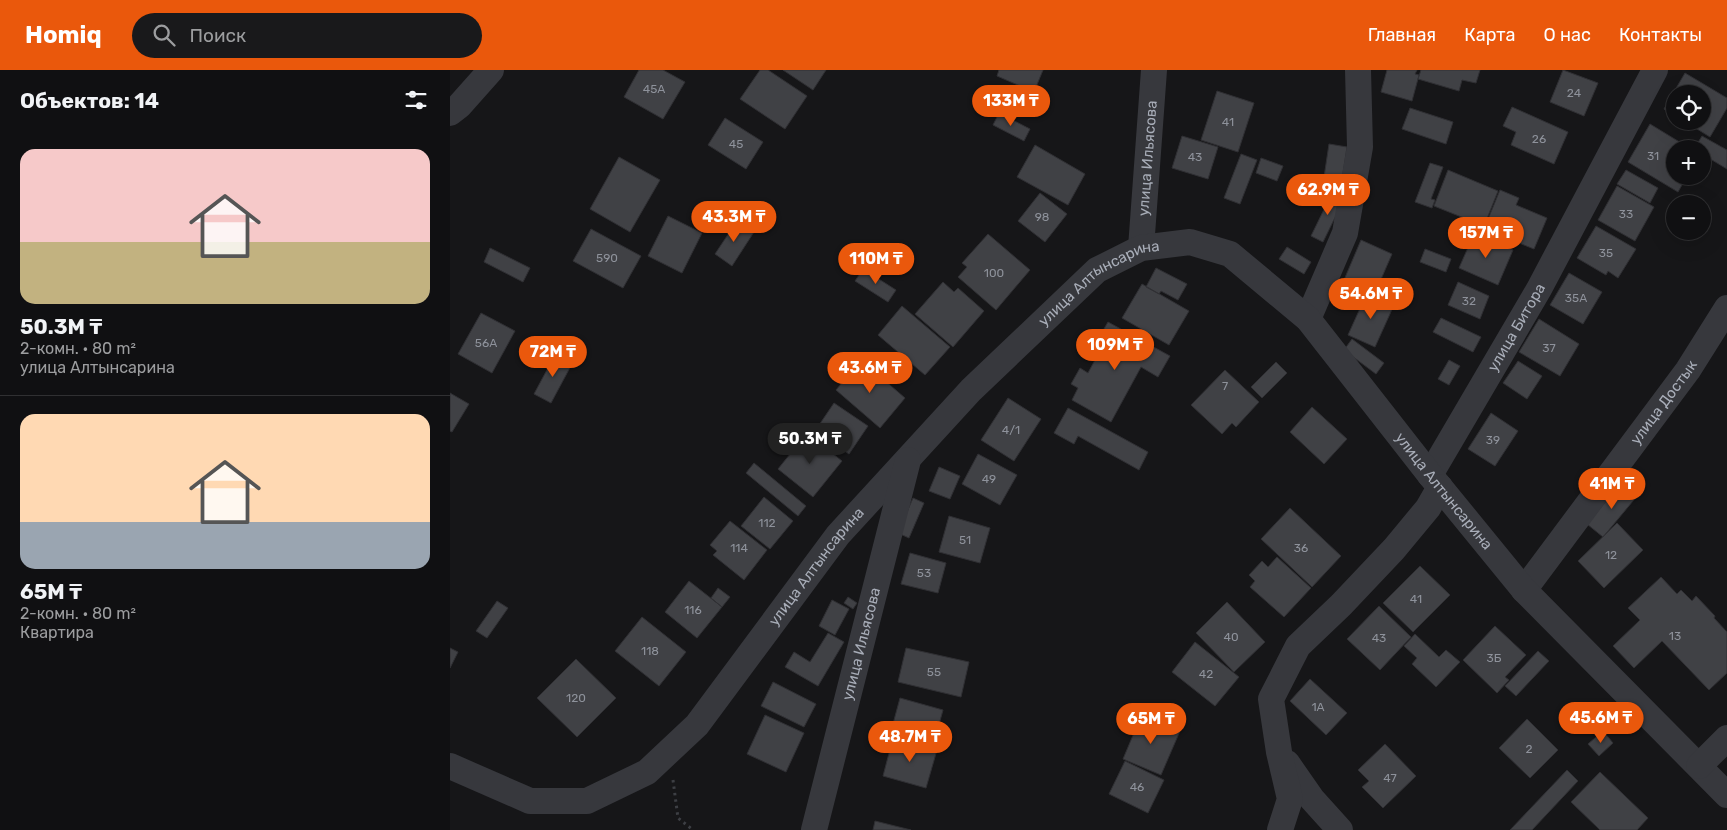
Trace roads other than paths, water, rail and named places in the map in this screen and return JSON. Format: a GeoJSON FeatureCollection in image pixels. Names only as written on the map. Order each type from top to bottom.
{"type":"FeatureCollection","features":[{"type":"Feature","properties":{"kind":"street"},"geometry":{"type":"LineString","coordinates":[[450,114],[491,70]]}},
{"type":"Feature","properties":{"kind":"street","name":"улица Ильясова"},"geometry":{"type":"LineString","coordinates":[[1141,248],[1154,70]]}},
{"type":"Feature","properties":{"kind":"street"},"geometry":{"type":"LineString","coordinates":[[1308,319],[1345,233],[1360,146],[1358,70]]}},
{"type":"Feature","properties":{"kind":"street","name":"улица Битора"},"geometry":{"type":"LineString","coordinates":[[1280,830],[1290,799],[1279,752],[1271,699],[1298,646],[1341,605],[1394,549],[1428,508],[1435,481],[1655,70]]}},
{"type":"Feature","properties":{"kind":"street","name":"улица Алтынсарина"},"geometry":{"type":"LineString","coordinates":[[450,766],[530,801],[587,800],[647,772],[697,725],[838,535],[971,390],[1098,270],[1141,248],[1190,242],[1230,254],[1308,319],[1435,481],[1524,590],[1727,795]]}},
{"type":"Feature","properties":{"kind":"street","name":"улица Достык"},"geometry":{"type":"LineString","coordinates":[[1524,590],[1688,370],[1727,308]]}},
{"type":"Feature","properties":{"kind":"street","name":"улица Ильясова"},"geometry":{"type":"LineString","coordinates":[[814,830],[909,458]]}},
{"type":"Feature","properties":{"kind":"street"},"geometry":{"type":"LineString","coordinates":[[1699,766],[1727,738]]}},
{"type":"Feature","properties":{"kind":"street"},"geometry":{"type":"LineString","coordinates":[[1279,752],[1312,799],[1340,830]]}}]}
